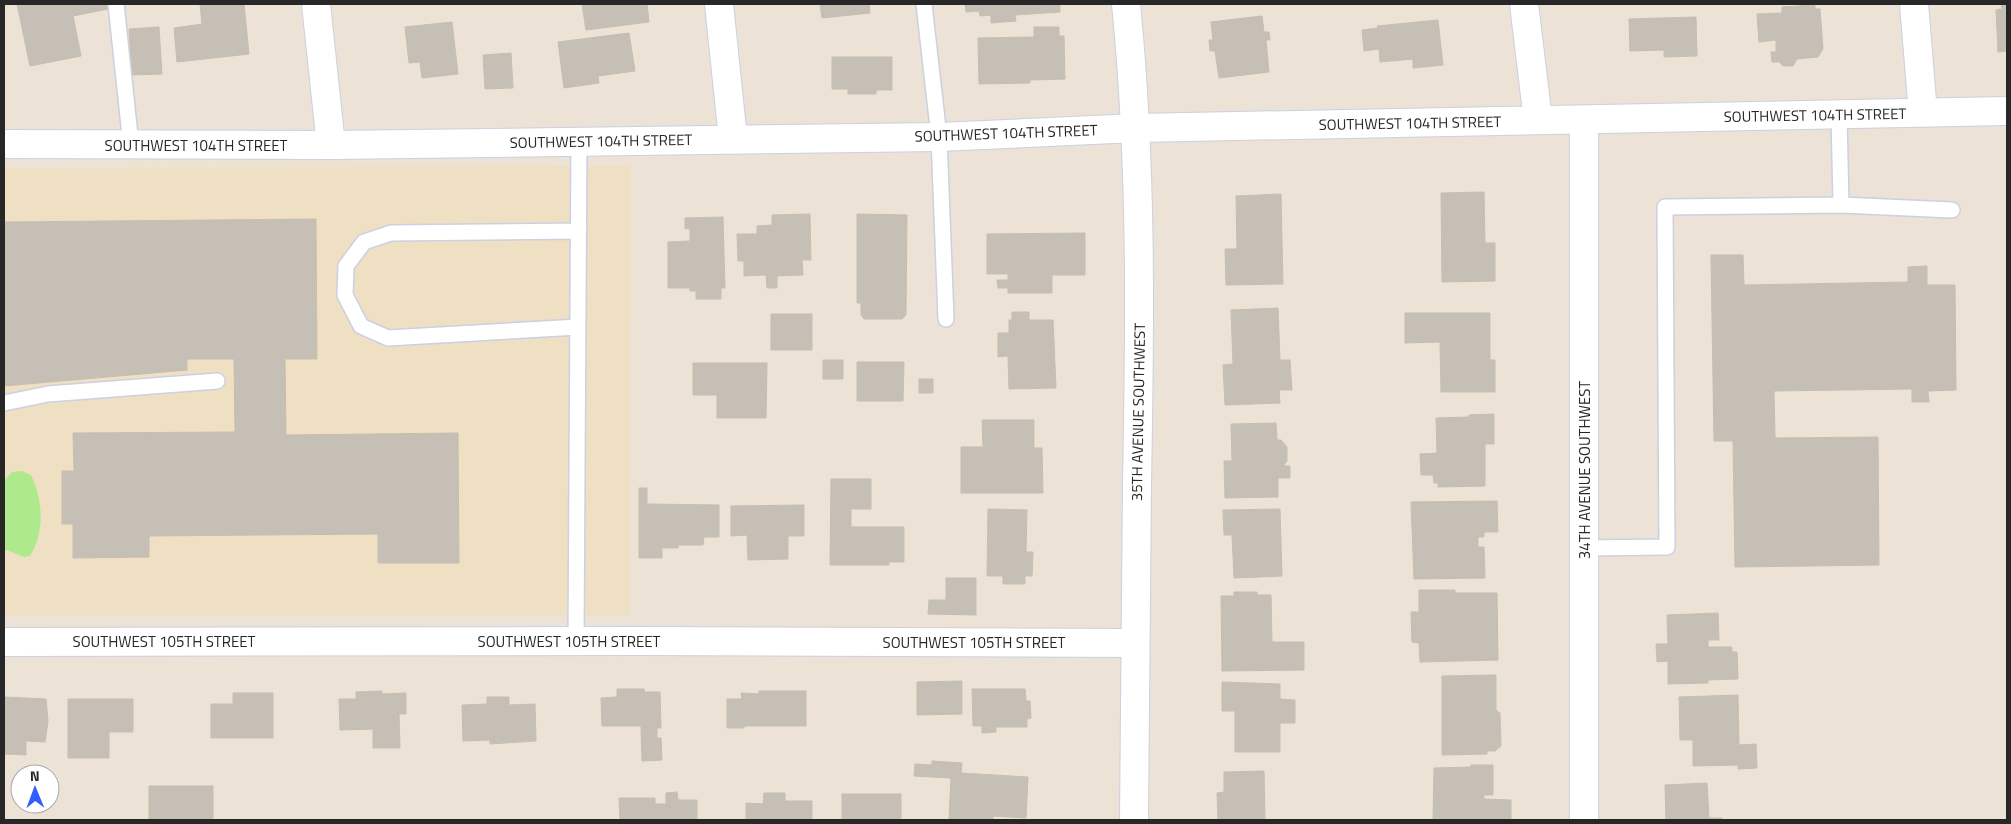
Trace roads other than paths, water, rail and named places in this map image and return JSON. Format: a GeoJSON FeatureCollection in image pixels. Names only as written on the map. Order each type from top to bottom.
{"type":"FeatureCollection","features":[{"type":"Feature","properties":{"kind":"street"},"geometry":{"type":"LineString","coordinates":[[316,4],[331,145]]}},
{"type":"Feature","properties":{"kind":"street"},"geometry":{"type":"LineString","coordinates":[[719,4],[733,139]]}},
{"type":"Feature","properties":{"kind":"street","name":"35TH AVENUE SOUTHWEST"},"geometry":{"type":"LineString","coordinates":[[1126,4],[1136,128],[1140,288],[1134,643],[1134,820]]}},
{"type":"Feature","properties":{"kind":"street"},"geometry":{"type":"LineString","coordinates":[[1524,4],[1538,120]]}},
{"type":"Feature","properties":{"kind":"street"},"geometry":{"type":"LineString","coordinates":[[1914,4],[1923,113]]}},
{"type":"Feature","properties":{"kind":"street","name":"SOUTHWEST 104TH STREET"},"geometry":{"type":"LineString","coordinates":[[4,144],[331,145],[579,140],[939,137],[1136,128],[2007,111]]}},
{"type":"Feature","properties":{"kind":"street","name":"34TH AVENUE SOUTHWEST"},"geometry":{"type":"LineString","coordinates":[[1584,120],[1584,820]]}},
{"type":"Feature","properties":{"kind":"street","name":"SOUTHWEST 105TH STREET"},"geometry":{"type":"LineString","coordinates":[[4,642],[576,640],[1134,643]]}},
{"type":"Feature","properties":{"kind":"lane"},"geometry":{"type":"LineString","coordinates":[[116,4],[131,145]]}},
{"type":"Feature","properties":{"kind":"lane"},"geometry":{"type":"LineString","coordinates":[[924,4],[939,137],[946,319]]}},
{"type":"Feature","properties":{"kind":"lane"},"geometry":{"type":"LineString","coordinates":[[1839,114],[1840,205]]}},
{"type":"Feature","properties":{"kind":"lane"},"geometry":{"type":"LineString","coordinates":[[576,640],[579,140]]}},
{"type":"Feature","properties":{"kind":"lane"},"geometry":{"type":"LineString","coordinates":[[1584,548],[1667,547],[1665,207],[1840,205],[1952,210]]}},
{"type":"Feature","properties":{"kind":"lane"},"geometry":{"type":"LineString","coordinates":[[578,327],[388,338],[361,326],[345,295],[346,266],[364,242],[391,233],[579,231]]}},
{"type":"Feature","properties":{"kind":"lane"},"geometry":{"type":"LineString","coordinates":[[4,403],[48,394],[216,381]]}}]}
